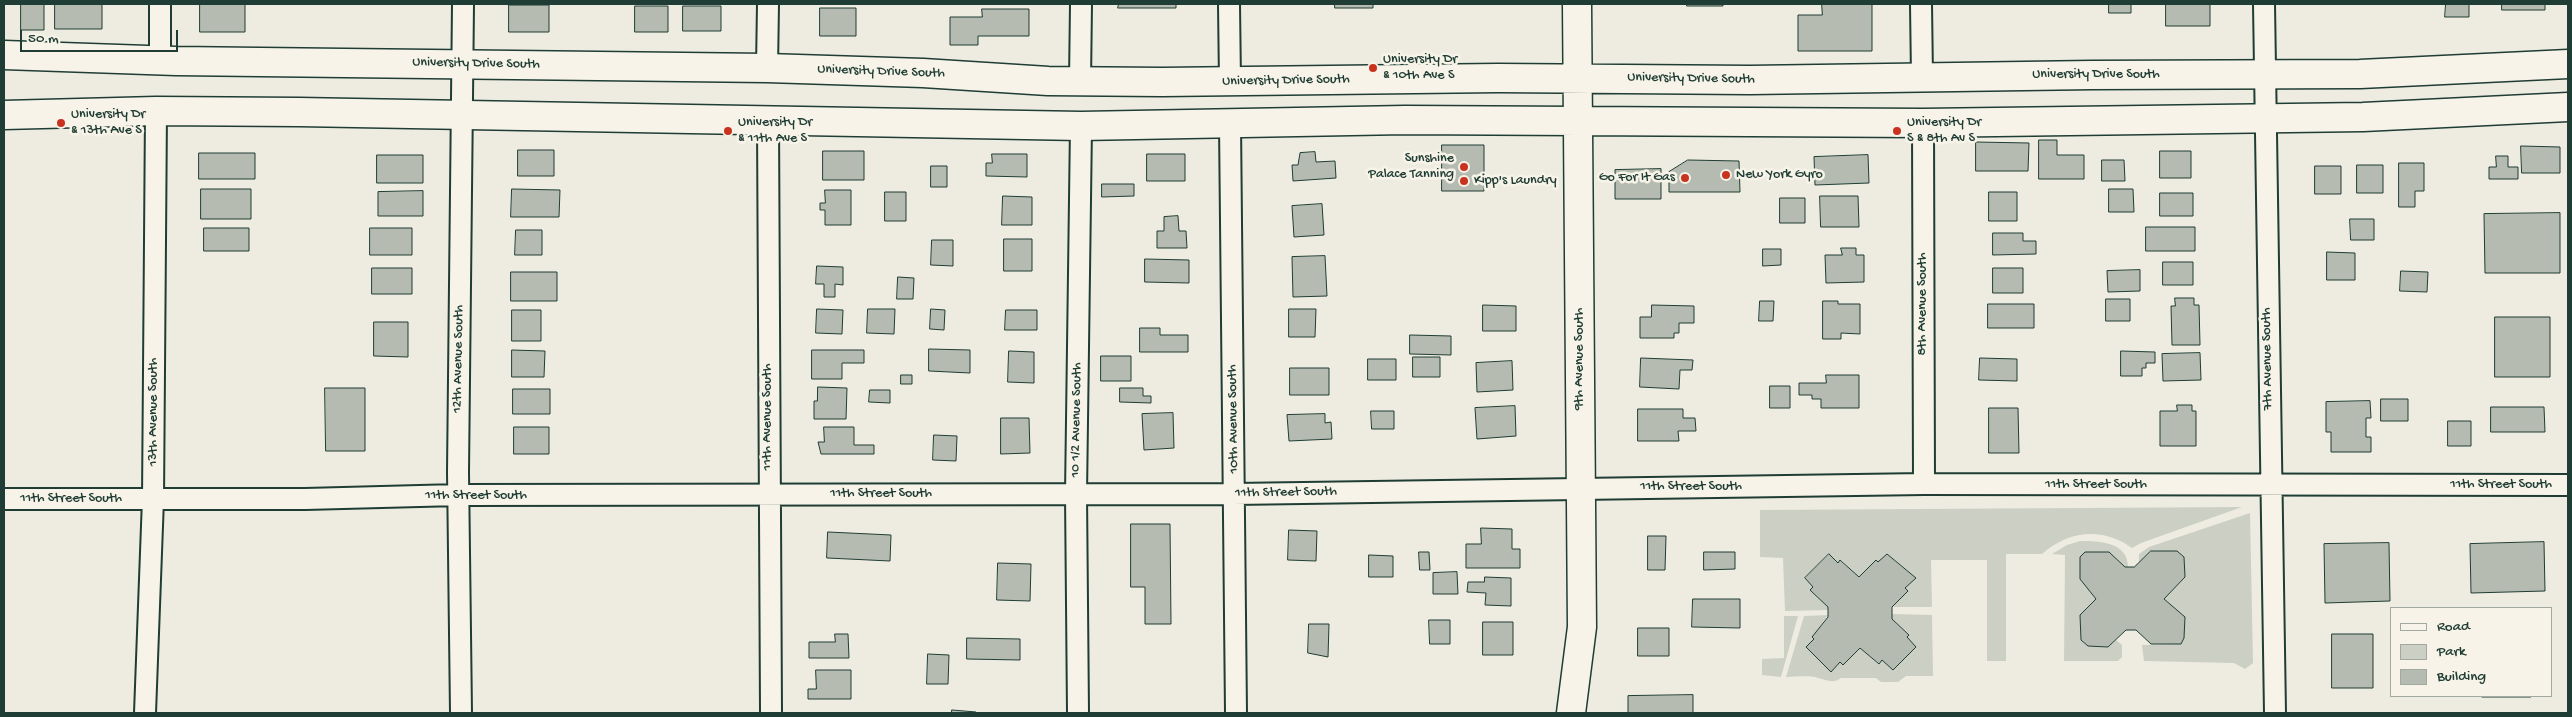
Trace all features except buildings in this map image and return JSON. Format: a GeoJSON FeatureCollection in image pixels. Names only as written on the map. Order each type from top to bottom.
{"type":"FeatureCollection","features":[{"type":"Feature","properties":{"kind":"main road","name":"9th Avenue South"},"geometry":{"type":"LineString","coordinates":[[1572,713],[1582,627],[1577,4]]}},
{"type":"Feature","properties":{"kind":"main road","name":"University Drive South"},"geometry":{"type":"LineString","coordinates":[[4,56],[160,60],[767,68],[1080,81],[1230,82],[1579,78],[1750,80],[1922,76],[2369,74],[2568,64]]}},
{"type":"Feature","properties":{"kind":"main road"},"geometry":{"type":"LineString","coordinates":[[4,115],[156,111],[1081,126],[1404,120],[1923,123],[2363,117],[2568,108]]}},
{"type":"Feature","properties":{"kind":"street"},"geometry":{"type":"LineString","coordinates":[[160,4],[160,60]]}},
{"type":"Feature","properties":{"kind":"street","name":"12th Avenue South"},"geometry":{"type":"LineString","coordinates":[[461,713],[458,495],[463,4]]}},
{"type":"Feature","properties":{"kind":"street"},"geometry":{"type":"LineString","coordinates":[[767,68],[768,4]]}},
{"type":"Feature","properties":{"kind":"street"},"geometry":{"type":"LineString","coordinates":[[1080,81],[1081,4]]}},
{"type":"Feature","properties":{"kind":"street"},"geometry":{"type":"LineString","coordinates":[[1229,4],[1230,82]]}},
{"type":"Feature","properties":{"kind":"street"},"geometry":{"type":"LineString","coordinates":[[1921,4],[1922,76]]}},
{"type":"Feature","properties":{"kind":"street","name":"7th Avenue South"},"geometry":{"type":"LineString","coordinates":[[2264,4],[2275,713]]}},
{"type":"Feature","properties":{"kind":"street","name":"13th Avenue South"},"geometry":{"type":"LineString","coordinates":[[145,713],[153,499],[156,111]]}},
{"type":"Feature","properties":{"kind":"street","name":"11th Avenue South"},"geometry":{"type":"LineString","coordinates":[[768,120],[768,495],[771,713]]}},
{"type":"Feature","properties":{"kind":"street","name":"8th Avenue South"},"geometry":{"type":"LineString","coordinates":[[1923,123],[1924,484]]}},
{"type":"Feature","properties":{"kind":"street","name":"10th Avenue South"},"geometry":{"type":"LineString","coordinates":[[1230,124],[1236,713]]}},
{"type":"Feature","properties":{"kind":"street","name":"10 1/2 Avenue South"},"geometry":{"type":"LineString","coordinates":[[1078,713],[1076,494],[1081,126]]}},
{"type":"Feature","properties":{"kind":"street","name":"11th Street South"},"geometry":{"type":"LineString","coordinates":[[4,499],[458,495],[1234,494],[1924,484],[2568,485]]}},
{"type":"Feature","properties":{"kind":"green space"},"geometry":{"type":"Polygon","coordinates":[[[2242,507],[2141,543],[2132,548],[2110,537],[2086,534],[2063,540],[2042,554],[2006,554],[2006,661],[1987,661],[1987,560],[1931,560],[1932,607],[1892,607],[1907,591],[1905,588],[1916,578],[1887,554],[1878,562],[1876,560],[1859,577],[1841,560],[1838,563],[1828,554],[1805,578],[1813,587],[1810,590],[1828,607],[1828,610],[1785,611],[1783,558],[1760,557],[1760,510],[2242,507]]]}},
{"type":"Feature","properties":{"kind":"green space"},"geometry":{"type":"Polygon","coordinates":[[[2250,513],[2253,663],[2245,669],[2234,663],[2144,661],[2142,645],[2181,644],[2184,638],[2185,617],[2164,599],[2185,577],[2184,557],[2177,551],[2139,563],[2139,554],[2149,547],[2250,513]]]}},
{"type":"Feature","properties":{"kind":"green space"},"geometry":{"type":"Polygon","coordinates":[[[2080,541],[2112,545],[2123,552],[2127,559],[2128,567],[2125,567],[2109,552],[2085,552],[2080,557],[2080,579],[2096,599],[2080,615],[2081,640],[2088,646],[2108,647],[2116,640],[2122,645],[2122,657],[2118,661],[2064,661],[2065,555],[2052,554],[2067,545],[2080,541]]]}},
{"type":"Feature","properties":{"kind":"green space"},"geometry":{"type":"Polygon","coordinates":[[[1892,614],[1932,615],[1933,676],[1906,676],[1898,682],[1881,682],[1876,678],[1841,678],[1833,681],[1814,677],[1786,677],[1804,616],[1828,615],[1813,637],[1814,639],[1806,647],[1831,671],[1840,662],[1843,665],[1860,648],[1878,664],[1882,660],[1893,670],[1916,647],[1907,637],[1909,634],[1892,619],[1892,614]]]}},
{"type":"Feature","properties":{"kind":"green space"},"geometry":{"type":"Polygon","coordinates":[[[1784,616],[1798,616],[1781,677],[1762,675],[1762,659],[1784,658],[1784,616]]]}},
{"type":"Feature","properties":{"kind":"green space"},"geometry":{"type":"Polygon","coordinates":[[[2234,712],[2242,713],[2010,713],[2234,712]]]}},
{"type":"Feature","properties":{"kind":"place","name":"University Dr & 10th Ave S"},"geometry":{"type":"Point","coordinates":[1373,68]}},
{"type":"Feature","properties":{"kind":"place","name":"University Dr & 13th Ave S"},"geometry":{"type":"Point","coordinates":[61,123]}},
{"type":"Feature","properties":{"kind":"place","name":"University Dr & 11th Ave S"},"geometry":{"type":"Point","coordinates":[728,131]}},
{"type":"Feature","properties":{"kind":"place","name":"University Dr S & 8th Av S"},"geometry":{"type":"Point","coordinates":[1897,131]}},
{"type":"Feature","properties":{"kind":"place","name":"Sunshine Palace Tanning"},"geometry":{"type":"Point","coordinates":[1464,167]}},
{"type":"Feature","properties":{"kind":"place","name":"New York Gyro"},"geometry":{"type":"Point","coordinates":[1726,175]}},
{"type":"Feature","properties":{"kind":"place","name":"Go For It Gas"},"geometry":{"type":"Point","coordinates":[1685,178]}},
{"type":"Feature","properties":{"kind":"place","name":"Kipp's Laundry"},"geometry":{"type":"Point","coordinates":[1464,181]}}]}
